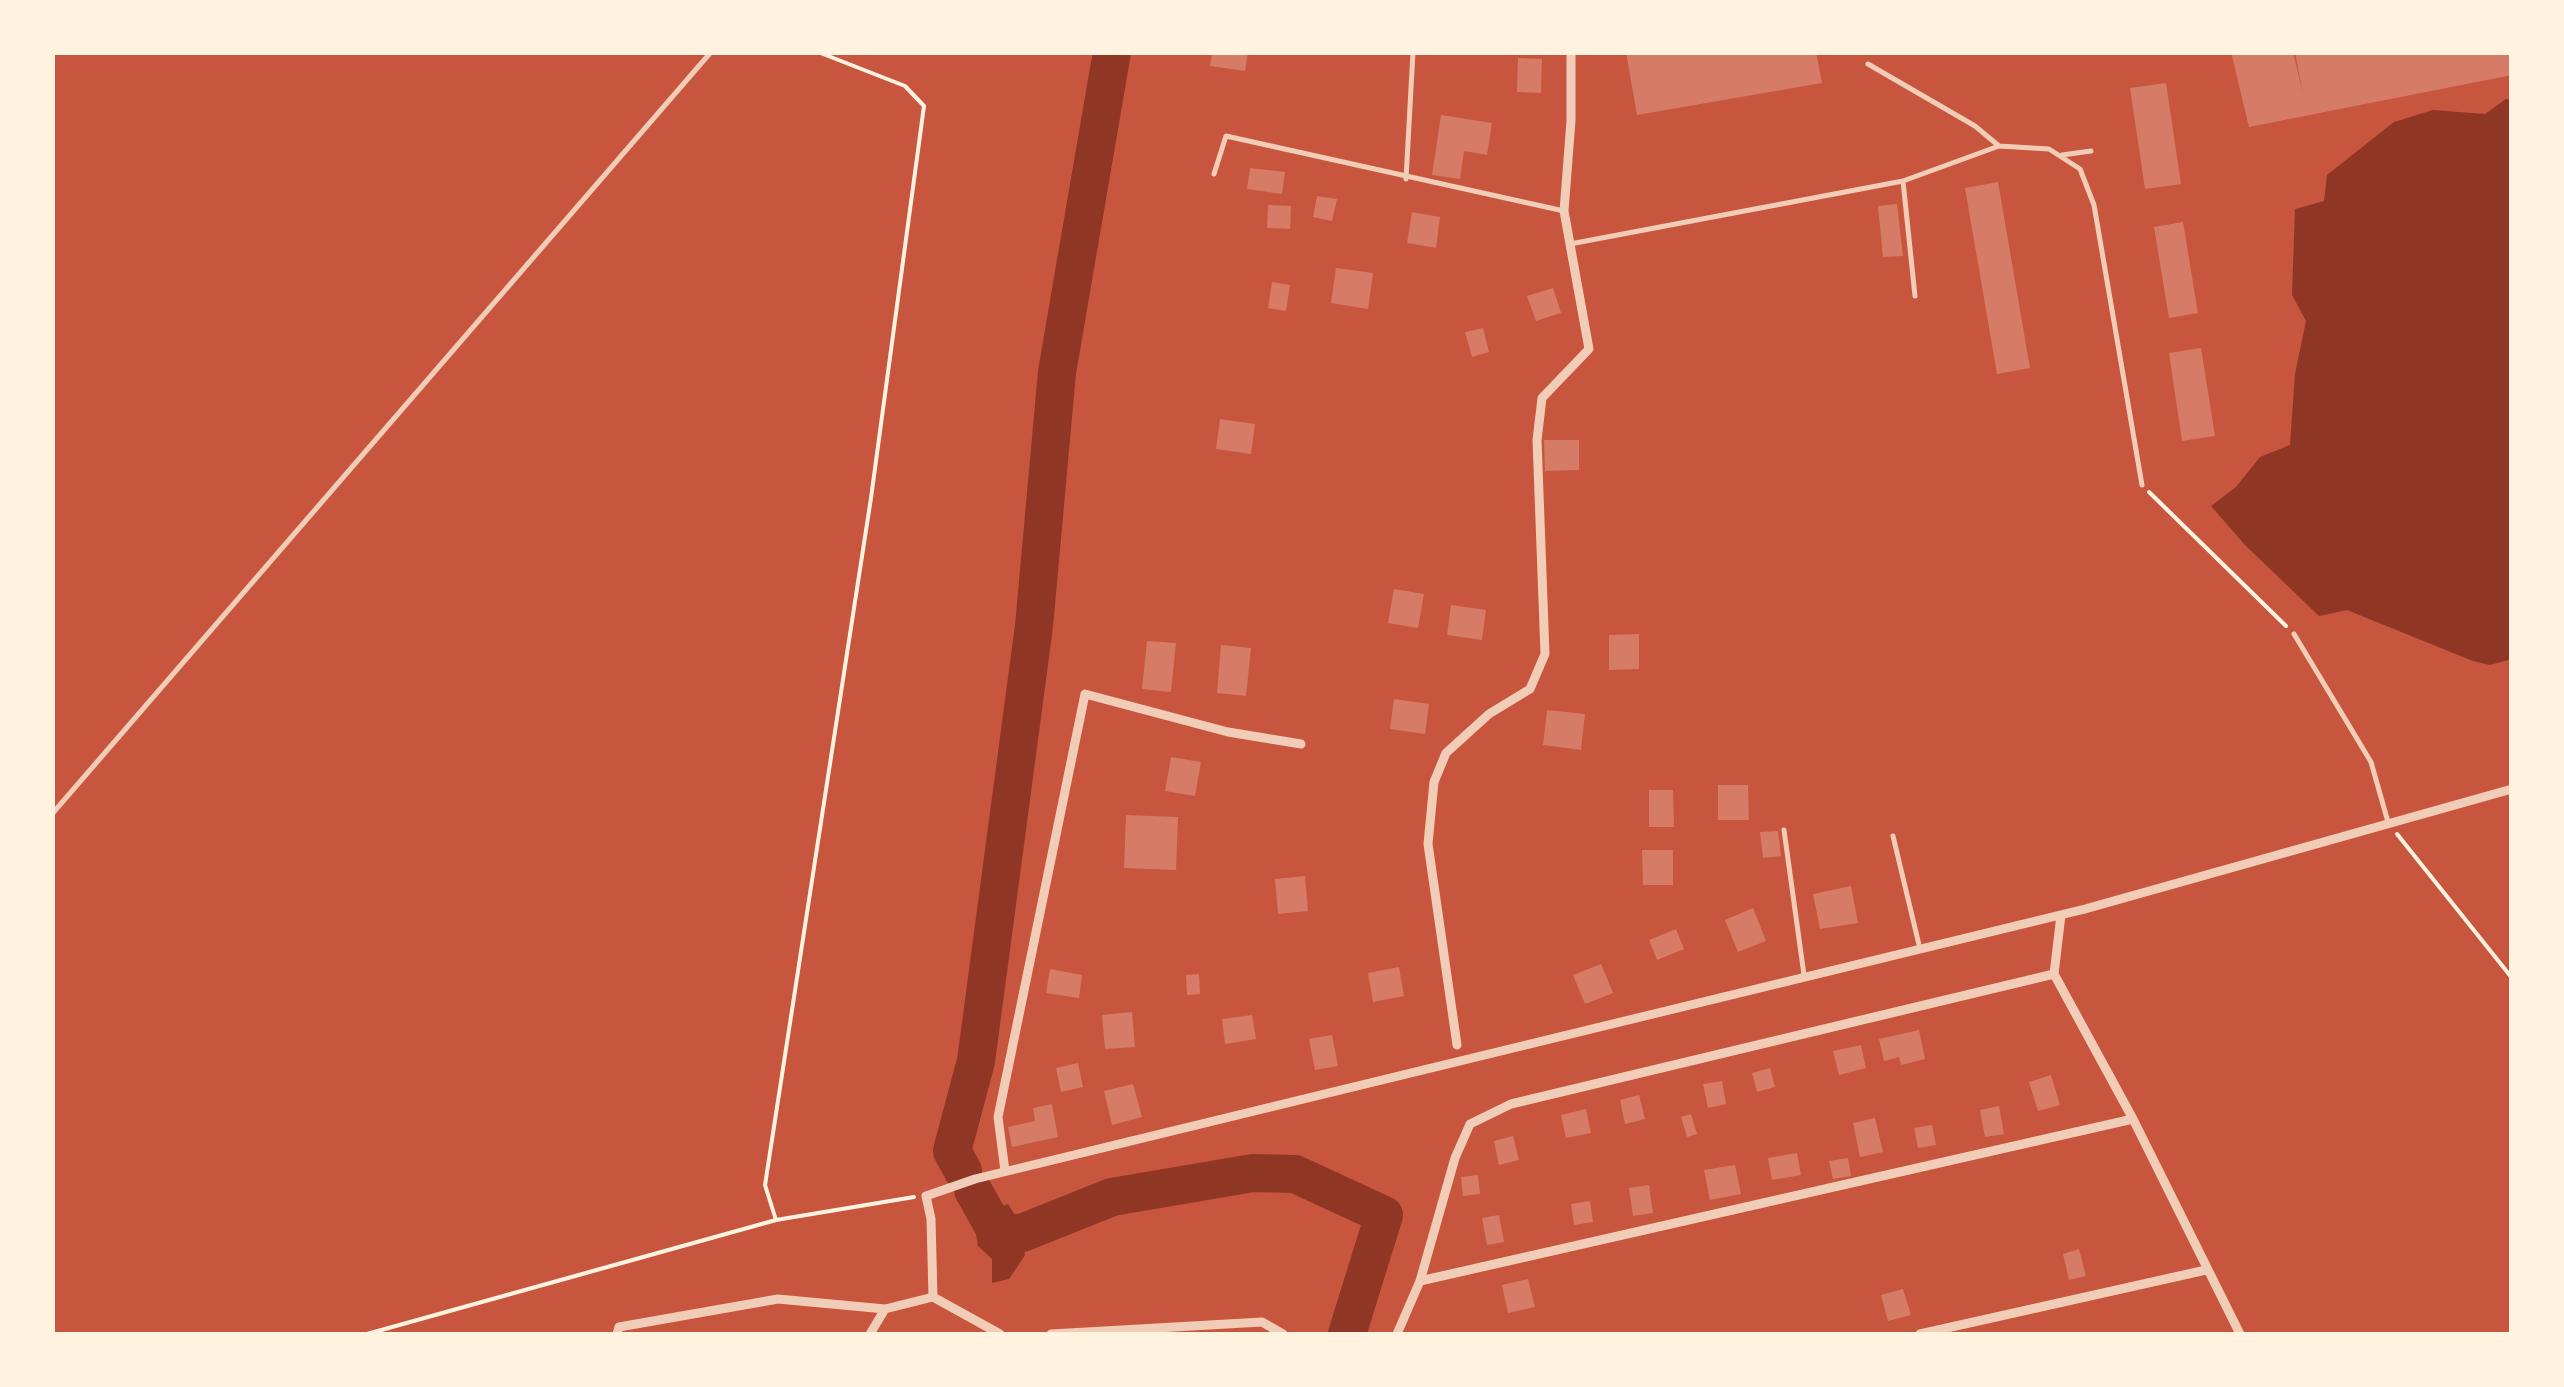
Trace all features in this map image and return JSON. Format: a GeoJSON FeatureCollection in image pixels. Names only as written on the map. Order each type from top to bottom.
{"type":"FeatureCollection","features":[{"type":"Feature","properties":{"kind":"street"},"geometry":{"type":"LineString","coordinates":[[1457,1045],[1428,844],[1434,782],[1446,753],[1489,714],[1530,688],[1545,654],[1537,440],[1542,398],[1590,349],[1564,212],[1571,121],[1571,52]]}},
{"type":"Feature","properties":{"kind":"street"},"geometry":{"type":"LineString","coordinates":[[1005,1172],[998,1117],[1085,694],[1228,732],[1301,744]]}},
{"type":"Feature","properties":{"kind":"street"},"geometry":{"type":"LineString","coordinates":[[933,1296],[931,1219],[926,1196],[1005,1172],[2062,915],[2512,788]]}},
{"type":"Feature","properties":{"kind":"street"},"geometry":{"type":"LineString","coordinates":[[2062,915],[2054,974],[2240,1334]]}},
{"type":"Feature","properties":{"kind":"street"},"geometry":{"type":"LineString","coordinates":[[1398,1334],[1420,1282],[1455,1158],[1470,1124],[1511,1104],[2054,974]]}},
{"type":"Feature","properties":{"kind":"street"},"geometry":{"type":"LineString","coordinates":[[1420,1282],[2132,1119]]}},
{"type":"Feature","properties":{"kind":"street"},"geometry":{"type":"LineString","coordinates":[[1920,1334],[2206,1270]]}},
{"type":"Feature","properties":{"kind":"street"},"geometry":{"type":"LineString","coordinates":[[617,1334],[619,1327],[778,1299],[885,1309],[933,1296],[1000,1334]]}},
{"type":"Feature","properties":{"kind":"street"},"geometry":{"type":"LineString","coordinates":[[870,1334],[885,1309]]}},
{"type":"Feature","properties":{"kind":"street"},"geometry":{"type":"LineString","coordinates":[[1051,1334],[1262,1322],[1283,1334]]}},
{"type":"Feature","properties":{"kind":"lane"},"geometry":{"type":"LineString","coordinates":[[52,814],[711,52]]}},
{"type":"Feature","properties":{"kind":"lane"},"geometry":{"type":"LineString","coordinates":[[1406,179],[1413,52]]}},
{"type":"Feature","properties":{"kind":"lane"},"geometry":{"type":"LineString","coordinates":[[1868,64],[1975,126],[1999,146]]}},
{"type":"Feature","properties":{"kind":"lane"},"geometry":{"type":"LineString","coordinates":[[1214,174],[1226,136],[1564,212]]}},
{"type":"Feature","properties":{"kind":"lane"},"geometry":{"type":"LineString","coordinates":[[1570,244],[1903,182],[1999,146],[2049,150],[2080,169],[2094,205],[2142,486]]}},
{"type":"Feature","properties":{"kind":"lane"},"geometry":{"type":"LineString","coordinates":[[2059,156],[2090,151]]}},
{"type":"Feature","properties":{"kind":"lane"},"geometry":{"type":"LineString","coordinates":[[1903,182],[1914,296]]}},
{"type":"Feature","properties":{"kind":"lane"},"geometry":{"type":"LineString","coordinates":[[2294,634],[2372,762],[2388,822]]}},
{"type":"Feature","properties":{"kind":"lane"},"geometry":{"type":"LineString","coordinates":[[1784,830],[1804,978]]}},
{"type":"Feature","properties":{"kind":"lane"},"geometry":{"type":"LineString","coordinates":[[1893,836],[1920,950]]}},
{"type":"Feature","properties":{"kind":"path"},"geometry":{"type":"LineString","coordinates":[[776,1220],[765,1185],[871,498],[924,106],[905,86],[818,52]]}},
{"type":"Feature","properties":{"kind":"path"},"geometry":{"type":"LineString","coordinates":[[2142,486],[2294,634]]}},
{"type":"Feature","properties":{"kind":"path"},"geometry":{"type":"LineString","coordinates":[[2388,822],[2512,978]]}},
{"type":"Feature","properties":{"kind":"path"},"geometry":{"type":"LineString","coordinates":[[367,1334],[776,1220],[926,1196]]}},
{"type":"Feature","properties":{"kind":"shaded area"},"geometry":{"type":"Polygon","coordinates":[[[2506,99],[2512,100],[2512,659],[2490,665],[2347,610],[2319,616],[2245,545],[2211,506],[2236,487],[2260,457],[2290,445],[2295,374],[2306,321],[2292,295],[2295,209],[2324,201],[2327,175],[2394,122],[2433,110],[2485,114],[2506,99]]]}},
{"type":"Feature","properties":{"kind":"shaded area"},"geometry":{"type":"Polygon","coordinates":[[[1008,1204],[1017,1218],[1025,1255],[1009,1279],[992,1283],[992,1259],[978,1246],[975,1228],[984,1212],[1008,1204]]]}},
{"type":"Feature","properties":{"kind":"building"},"geometry":{"type":"Polygon","coordinates":[[[1212,52],[1248,52],[1245,71],[1210,66],[1212,52]]]}},
{"type":"Feature","properties":{"kind":"building"},"geometry":{"type":"Polygon","coordinates":[[[1626,52],[1816,52],[1822,83],[1637,115],[1626,52]]]}},
{"type":"Feature","properties":{"kind":"building"},"geometry":{"type":"Polygon","coordinates":[[[2231,52],[2293,52],[2303,94],[2295,52],[2512,52],[2512,75],[2249,127],[2231,52]]]}},
{"type":"Feature","properties":{"kind":"building"},"geometry":{"type":"Polygon","coordinates":[[[1518,58],[1542,59],[1541,93],[1517,92],[1518,58]]]}},
{"type":"Feature","properties":{"kind":"building"},"geometry":{"type":"Polygon","coordinates":[[[2166,83],[2181,184],[2145,189],[2130,88],[2166,83]]]}},
{"type":"Feature","properties":{"kind":"building"},"geometry":{"type":"Polygon","coordinates":[[[1441,115],[1492,123],[1487,155],[1464,151],[1460,179],[1432,175],[1441,115]]]}},
{"type":"Feature","properties":{"kind":"building"},"geometry":{"type":"Polygon","coordinates":[[[1250,168],[1285,172],[1282,194],[1247,189],[1250,168]]]}},
{"type":"Feature","properties":{"kind":"building"},"geometry":{"type":"Polygon","coordinates":[[[1998,182],[2030,368],[1997,374],[1965,188],[1998,182]]]}},
{"type":"Feature","properties":{"kind":"building"},"geometry":{"type":"Polygon","coordinates":[[[1317,196],[1337,199],[1332,221],[1313,217],[1317,196]]]}},
{"type":"Feature","properties":{"kind":"building"},"geometry":{"type":"Polygon","coordinates":[[[1897,204],[1903,256],[1883,257],[1878,206],[1897,204]]]}},
{"type":"Feature","properties":{"kind":"building"},"geometry":{"type":"Polygon","coordinates":[[[1268,205],[1291,206],[1290,229],[1267,228],[1268,205]]]}},
{"type":"Feature","properties":{"kind":"building"},"geometry":{"type":"Polygon","coordinates":[[[1412,212],[1440,217],[1436,248],[1407,243],[1412,212]]]}},
{"type":"Feature","properties":{"kind":"building"},"geometry":{"type":"Polygon","coordinates":[[[2183,222],[2198,313],[2169,318],[2154,227],[2183,222]]]}},
{"type":"Feature","properties":{"kind":"building"},"geometry":{"type":"Polygon","coordinates":[[[1336,268],[1373,273],[1368,309],[1331,303],[1336,268]]]}},
{"type":"Feature","properties":{"kind":"building"},"geometry":{"type":"Polygon","coordinates":[[[1272,282],[1290,285],[1286,311],[1268,308],[1272,282]]]}},
{"type":"Feature","properties":{"kind":"building"},"geometry":{"type":"Polygon","coordinates":[[[1553,288],[1561,313],[1536,321],[1527,296],[1553,288]]]}},
{"type":"Feature","properties":{"kind":"building"},"geometry":{"type":"Polygon","coordinates":[[[1483,328],[1489,352],[1472,357],[1465,332],[1483,328]]]}},
{"type":"Feature","properties":{"kind":"building"},"geometry":{"type":"Polygon","coordinates":[[[2201,348],[2215,436],[2182,441],[2169,353],[2201,348]]]}},
{"type":"Feature","properties":{"kind":"building"},"geometry":{"type":"Polygon","coordinates":[[[1220,419],[1255,424],[1251,454],[1216,449],[1220,419]]]}},
{"type":"Feature","properties":{"kind":"building"},"geometry":{"type":"Polygon","coordinates":[[[1544,440],[1579,440],[1579,470],[1545,471],[1544,440]]]}},
{"type":"Feature","properties":{"kind":"building"},"geometry":{"type":"Polygon","coordinates":[[[1394,589],[1424,594],[1418,628],[1388,623],[1394,589]]]}},
{"type":"Feature","properties":{"kind":"building"},"geometry":{"type":"Polygon","coordinates":[[[1451,605],[1486,610],[1482,640],[1447,635],[1451,605]]]}},
{"type":"Feature","properties":{"kind":"building"},"geometry":{"type":"Polygon","coordinates":[[[1639,634],[1639,669],[1609,670],[1609,635],[1639,634]]]}},
{"type":"Feature","properties":{"kind":"building"},"geometry":{"type":"Polygon","coordinates":[[[1147,641],[1176,643],[1171,692],[1142,689],[1147,641]]]}},
{"type":"Feature","properties":{"kind":"building"},"geometry":{"type":"Polygon","coordinates":[[[1221,645],[1251,648],[1246,696],[1217,693],[1221,645]]]}},
{"type":"Feature","properties":{"kind":"building"},"geometry":{"type":"Polygon","coordinates":[[[1394,699],[1429,704],[1425,734],[1390,729],[1394,699]]]}},
{"type":"Feature","properties":{"kind":"building"},"geometry":{"type":"Polygon","coordinates":[[[1547,710],[1585,714],[1581,750],[1543,745],[1547,710]]]}},
{"type":"Feature","properties":{"kind":"building"},"geometry":{"type":"Polygon","coordinates":[[[1171,757],[1201,762],[1195,796],[1165,791],[1171,757]]]}},
{"type":"Feature","properties":{"kind":"building"},"geometry":{"type":"Polygon","coordinates":[[[1718,785],[1748,785],[1749,820],[1718,820],[1718,785]]]}},
{"type":"Feature","properties":{"kind":"building"},"geometry":{"type":"Polygon","coordinates":[[[1649,790],[1673,790],[1674,827],[1649,827],[1649,790]]]}},
{"type":"Feature","properties":{"kind":"building"},"geometry":{"type":"Polygon","coordinates":[[[1126,815],[1178,817],[1176,870],[1124,868],[1126,815]]]}},
{"type":"Feature","properties":{"kind":"building"},"geometry":{"type":"Polygon","coordinates":[[[1778,831],[1781,856],[1763,858],[1760,832],[1778,831]]]}},
{"type":"Feature","properties":{"kind":"building"},"geometry":{"type":"Polygon","coordinates":[[[1642,850],[1673,850],[1673,885],[1643,885],[1642,850]]]}},
{"type":"Feature","properties":{"kind":"building"},"geometry":{"type":"Polygon","coordinates":[[[1305,876],[1308,911],[1278,914],[1275,879],[1305,876]]]}},
{"type":"Feature","properties":{"kind":"building"},"geometry":{"type":"Polygon","coordinates":[[[1851,886],[1858,923],[1820,929],[1813,894],[1851,886]]]}},
{"type":"Feature","properties":{"kind":"building"},"geometry":{"type":"Polygon","coordinates":[[[1753,908],[1766,941],[1738,952],[1725,920],[1753,908]]]}},
{"type":"Feature","properties":{"kind":"building"},"geometry":{"type":"Polygon","coordinates":[[[1676,929],[1684,949],[1657,960],[1649,940],[1676,929]]]}},
{"type":"Feature","properties":{"kind":"building"},"geometry":{"type":"Polygon","coordinates":[[[1601,964],[1613,993],[1585,1004],[1573,975],[1601,964]]]}},
{"type":"Feature","properties":{"kind":"building"},"geometry":{"type":"Polygon","coordinates":[[[1399,967],[1404,996],[1373,1002],[1368,973],[1399,967]]]}},
{"type":"Feature","properties":{"kind":"building"},"geometry":{"type":"Polygon","coordinates":[[[1050,969],[1082,975],[1079,998],[1046,993],[1050,969]]]}},
{"type":"Feature","properties":{"kind":"building"},"geometry":{"type":"Polygon","coordinates":[[[1199,974],[1200,994],[1187,995],[1186,975],[1199,974]]]}},
{"type":"Feature","properties":{"kind":"building"},"geometry":{"type":"Polygon","coordinates":[[[1132,1012],[1135,1047],[1105,1049],[1102,1015],[1132,1012]]]}},
{"type":"Feature","properties":{"kind":"building"},"geometry":{"type":"Polygon","coordinates":[[[1252,1015],[1256,1039],[1225,1044],[1222,1019],[1252,1015]]]}},
{"type":"Feature","properties":{"kind":"building"},"geometry":{"type":"Polygon","coordinates":[[[1919,1030],[1925,1059],[1901,1065],[1899,1057],[1884,1061],[1879,1039],[1919,1030]]]}},
{"type":"Feature","properties":{"kind":"building"},"geometry":{"type":"Polygon","coordinates":[[[1332,1035],[1338,1066],[1315,1070],[1309,1039],[1332,1035]]]}},
{"type":"Feature","properties":{"kind":"building"},"geometry":{"type":"Polygon","coordinates":[[[1861,1045],[1866,1068],[1839,1075],[1833,1051],[1861,1045]]]}},
{"type":"Feature","properties":{"kind":"building"},"geometry":{"type":"Polygon","coordinates":[[[1078,1063],[1083,1087],[1061,1092],[1056,1068],[1078,1063]]]}},
{"type":"Feature","properties":{"kind":"building"},"geometry":{"type":"Polygon","coordinates":[[[1770,1068],[1775,1087],[1757,1092],[1752,1073],[1770,1068]]]}},
{"type":"Feature","properties":{"kind":"building"},"geometry":{"type":"Polygon","coordinates":[[[2051,1075],[2060,1105],[2038,1111],[2029,1082],[2051,1075]]]}},
{"type":"Feature","properties":{"kind":"building"},"geometry":{"type":"Polygon","coordinates":[[[1722,1081],[1726,1104],[1708,1108],[1703,1084],[1722,1081]]]}},
{"type":"Feature","properties":{"kind":"building"},"geometry":{"type":"Polygon","coordinates":[[[1133,1084],[1142,1117],[1112,1125],[1104,1091],[1133,1084]]]}},
{"type":"Feature","properties":{"kind":"building"},"geometry":{"type":"Polygon","coordinates":[[[1639,1095],[1645,1119],[1625,1124],[1620,1100],[1639,1095]]]}},
{"type":"Feature","properties":{"kind":"building"},"geometry":{"type":"Polygon","coordinates":[[[1052,1104],[1058,1137],[1012,1147],[1008,1127],[1035,1121],[1033,1108],[1052,1104]]]}},
{"type":"Feature","properties":{"kind":"building"},"geometry":{"type":"Polygon","coordinates":[[[1999,1106],[2004,1134],[1985,1137],[1980,1110],[1999,1106]]]}},
{"type":"Feature","properties":{"kind":"building"},"geometry":{"type":"Polygon","coordinates":[[[1586,1109],[1591,1133],[1566,1138],[1561,1115],[1586,1109]]]}},
{"type":"Feature","properties":{"kind":"building"},"geometry":{"type":"Polygon","coordinates":[[[1691,1114],[1697,1134],[1687,1137],[1681,1117],[1691,1114]]]}},
{"type":"Feature","properties":{"kind":"building"},"geometry":{"type":"Polygon","coordinates":[[[1875,1118],[1883,1152],[1860,1157],[1853,1123],[1875,1118]]]}},
{"type":"Feature","properties":{"kind":"building"},"geometry":{"type":"Polygon","coordinates":[[[1932,1125],[1936,1145],[1918,1148],[1914,1128],[1932,1125]]]}},
{"type":"Feature","properties":{"kind":"building"},"geometry":{"type":"Polygon","coordinates":[[[1513,1136],[1519,1160],[1499,1165],[1494,1141],[1513,1136]]]}},
{"type":"Feature","properties":{"kind":"building"},"geometry":{"type":"Polygon","coordinates":[[[1797,1153],[1801,1175],[1772,1180],[1768,1158],[1797,1153]]]}},
{"type":"Feature","properties":{"kind":"building"},"geometry":{"type":"Polygon","coordinates":[[[1848,1158],[1851,1176],[1833,1179],[1829,1161],[1848,1158]]]}},
{"type":"Feature","properties":{"kind":"building"},"geometry":{"type":"Polygon","coordinates":[[[1735,1165],[1741,1194],[1710,1200],[1704,1170],[1735,1165]]]}},
{"type":"Feature","properties":{"kind":"building"},"geometry":{"type":"Polygon","coordinates":[[[1478,1175],[1480,1194],[1463,1196],[1461,1177],[1478,1175]]]}},
{"type":"Feature","properties":{"kind":"building"},"geometry":{"type":"Polygon","coordinates":[[[1649,1185],[1653,1213],[1633,1216],[1629,1188],[1649,1185]]]}},
{"type":"Feature","properties":{"kind":"building"},"geometry":{"type":"Polygon","coordinates":[[[1590,1201],[1593,1222],[1574,1225],[1571,1204],[1590,1201]]]}},
{"type":"Feature","properties":{"kind":"building"},"geometry":{"type":"Polygon","coordinates":[[[1499,1215],[1504,1242],[1487,1245],[1482,1218],[1499,1215]]]}},
{"type":"Feature","properties":{"kind":"building"},"geometry":{"type":"Polygon","coordinates":[[[2079,1249],[2086,1276],[2069,1280],[2063,1254],[2079,1249]]]}},
{"type":"Feature","properties":{"kind":"building"},"geometry":{"type":"Polygon","coordinates":[[[1528,1279],[1535,1307],[1508,1313],[1502,1285],[1528,1279]]]}},
{"type":"Feature","properties":{"kind":"building"},"geometry":{"type":"Polygon","coordinates":[[[1903,1289],[1911,1315],[1888,1321],[1881,1295],[1903,1289]]]}},
{"type":"Feature","properties":{"kind":"waterway"},"geometry":{"type":"LineString","coordinates":[[963,1171],[952,1151],[976,1061],[1034,626],[1057,372],[1112,52]]}},
{"type":"Feature","properties":{"kind":"waterway"},"geometry":{"type":"LineString","coordinates":[[973,1190],[997,1233],[1022,1233],[1112,1197],[1253,1173],[1295,1174],[1384,1215],[1347,1334]]}}]}
